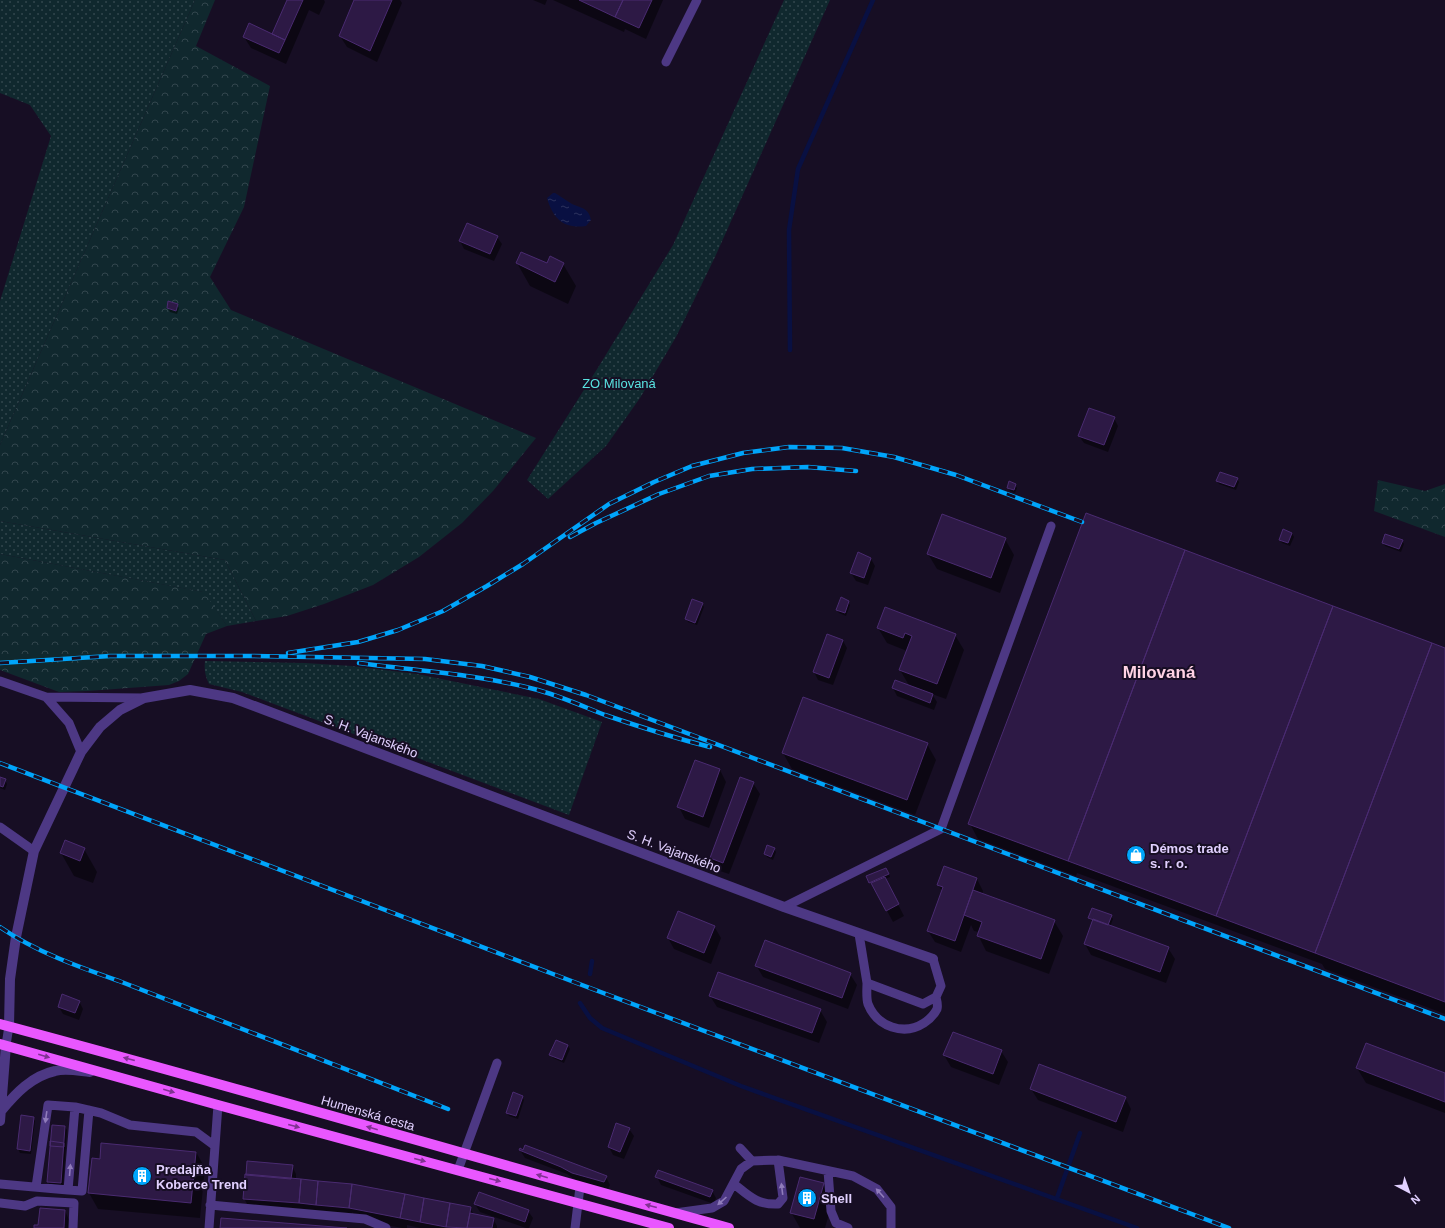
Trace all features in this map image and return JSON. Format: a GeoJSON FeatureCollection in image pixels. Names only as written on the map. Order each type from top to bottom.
{"type":"FeatureCollection","features":[{"type":"Feature","properties":{"kind":"main road","name":"Humenská cesta"},"geometry":{"type":"LineString","coordinates":[[4,1025],[248,1092],[729,1228]]}},
{"type":"Feature","properties":{"kind":"main road"},"geometry":{"type":"LineString","coordinates":[[3,1044],[218,1105],[669,1228]]}},
{"type":"Feature","properties":{"kind":"street","name":"S. H. Vajanského"},"geometry":{"type":"LineString","coordinates":[[4,1025],[16,937],[34,851],[81,752],[100,727],[120,710],[144,698],[190,690],[233,698],[784,907],[933,960]]}},
{"type":"Feature","properties":{"kind":"street"},"geometry":{"type":"LineString","coordinates":[[0,1114],[3,1044]]}},
{"type":"Feature","properties":{"kind":"street"},"geometry":{"type":"LineString","coordinates":[[0,1114],[16,1094],[34,1079],[56,1071],[72,1070],[109,1074]]}},
{"type":"Feature","properties":{"kind":"lane"},"geometry":{"type":"LineString","coordinates":[[666,62],[697,0]]}},
{"type":"Feature","properties":{"kind":"lane"},"geometry":{"type":"LineString","coordinates":[[784,907],[941,829],[1051,526]]}},
{"type":"Feature","properties":{"kind":"lane"},"geometry":{"type":"LineString","coordinates":[[0,681],[46,697],[144,698]]}},
{"type":"Feature","properties":{"kind":"lane"},"geometry":{"type":"LineString","coordinates":[[46,697],[70,723],[81,752]]}},
{"type":"Feature","properties":{"kind":"lane"},"geometry":{"type":"LineString","coordinates":[[0,827],[34,851]]}},
{"type":"Feature","properties":{"kind":"lane"},"geometry":{"type":"LineString","coordinates":[[859,934],[867,983],[868,1003],[877,1019],[887,1026],[904,1029],[919,1026],[931,1018],[938,1008],[936,997],[941,986],[933,960]]}},
{"type":"Feature","properties":{"kind":"lane"},"geometry":{"type":"LineString","coordinates":[[867,983],[923,1004],[936,997]]}},
{"type":"Feature","properties":{"kind":"lane"},"geometry":{"type":"LineString","coordinates":[[3,1044],[4,1025]]}},
{"type":"Feature","properties":{"kind":"lane"},"geometry":{"type":"LineString","coordinates":[[458,1170],[497,1063]]}},
{"type":"Feature","properties":{"kind":"lane"},"geometry":{"type":"LineString","coordinates":[[36,1187],[48,1105],[75,1107],[89,1110],[101,1113],[130,1125],[196,1132],[215,1146]]}},
{"type":"Feature","properties":{"kind":"lane"},"geometry":{"type":"LineString","coordinates":[[208,1228],[218,1105]]}},
{"type":"Feature","properties":{"kind":"lane"},"geometry":{"type":"LineString","coordinates":[[68,1190],[75,1107]]}},
{"type":"Feature","properties":{"kind":"lane"},"geometry":{"type":"LineString","coordinates":[[0,1184],[82,1191],[89,1110]]}},
{"type":"Feature","properties":{"kind":"lane"},"geometry":{"type":"LineString","coordinates":[[740,1148],[752,1161]]}},
{"type":"Feature","properties":{"kind":"lane"},"geometry":{"type":"LineString","coordinates":[[734,1184],[754,1200],[766,1205],[778,1204],[783,1198],[778,1160]]}},
{"type":"Feature","properties":{"kind":"lane"},"geometry":{"type":"LineString","coordinates":[[674,1213],[712,1208],[724,1201],[741,1169],[752,1161],[778,1160],[854,1176],[877,1189],[891,1207],[891,1228]]}},
{"type":"Feature","properties":{"kind":"lane"},"geometry":{"type":"LineString","coordinates":[[828,1171],[831,1211],[836,1223],[848,1228]]}},
{"type":"Feature","properties":{"kind":"lane"},"geometry":{"type":"LineString","coordinates":[[576,1228],[580,1187]]}},
{"type":"Feature","properties":{"kind":"lane"},"geometry":{"type":"LineString","coordinates":[[0,1203],[25,1206],[37,1201],[74,1203],[73,1228]]}},
{"type":"Feature","properties":{"kind":"lane"},"geometry":{"type":"LineString","coordinates":[[210,1205],[365,1220],[386,1228]]}},
{"type":"Feature","properties":{"kind":"green space"},"geometry":{"type":"Polygon","coordinates":[[[0,0],[195,0],[0,445],[0,301],[51,136],[30,105],[0,93],[0,0]]]}},
{"type":"Feature","properties":{"kind":"green space"},"geometry":{"type":"Polygon","coordinates":[[[195,0],[215,0],[196,46],[270,86],[244,207],[210,277],[231,310],[536,438],[493,491],[462,523],[419,557],[373,585],[324,604],[287,616],[256,621],[225,560],[0,521],[0,445],[195,0]]]}},
{"type":"Feature","properties":{"kind":"green space","name":"ZO Milovaná"},"geometry":{"type":"Polygon","coordinates":[[[784,0],[830,0],[715,257],[676,337],[640,398],[606,446],[548,499],[527,480],[673,245],[784,0]]]}},
{"type":"Feature","properties":{"kind":"green space"},"geometry":{"type":"Polygon","coordinates":[[[1378,480],[1425,491],[1445,484],[1445,537],[1374,511],[1378,480]]]}},
{"type":"Feature","properties":{"kind":"green space"},"geometry":{"type":"Polygon","coordinates":[[[0,521],[225,560],[256,621],[227,626],[203,592],[0,554],[0,521]]]}},
{"type":"Feature","properties":{"kind":"green space"},"geometry":{"type":"Polygon","coordinates":[[[0,554],[204,592],[227,626],[206,634],[188,674],[179,681],[169,685],[59,692],[0,670],[0,554]]]}},
{"type":"Feature","properties":{"kind":"green space"},"geometry":{"type":"Polygon","coordinates":[[[205,661],[305,663],[352,666],[417,674],[539,699],[602,722],[569,815],[242,692],[209,684],[205,672],[205,661]]]}},
{"type":"Feature","properties":{"kind":"water"},"geometry":{"type":"Polygon","coordinates":[[[553,193],[588,213],[591,220],[586,226],[571,226],[560,221],[556,217],[547,198],[553,193]]]}},
{"type":"Feature","properties":{"kind":"building"},"geometry":{"type":"Polygon","coordinates":[[[287,0],[303,0],[285,40],[272,34],[287,0]]]}},
{"type":"Feature","properties":{"kind":"building"},"geometry":{"type":"Polygon","coordinates":[[[354,0],[392,0],[370,51],[339,36],[354,0]]]}},
{"type":"Feature","properties":{"kind":"building"},"geometry":{"type":"Polygon","coordinates":[[[579,0],[623,0],[615,17],[579,0]]]}},
{"type":"Feature","properties":{"kind":"building"},"geometry":{"type":"Polygon","coordinates":[[[623,0],[652,0],[639,28],[615,17],[623,0]]]}},
{"type":"Feature","properties":{"kind":"building"},"geometry":{"type":"Polygon","coordinates":[[[249,23],[285,40],[279,53],[243,37],[249,23]]]}},
{"type":"Feature","properties":{"kind":"building"},"geometry":{"type":"Polygon","coordinates":[[[467,223],[498,236],[490,254],[459,241],[467,223]]]}},
{"type":"Feature","properties":{"kind":"building"},"geometry":{"type":"Polygon","coordinates":[[[521,252],[547,263],[550,256],[564,263],[555,282],[516,263],[521,252]]]}},
{"type":"Feature","properties":{"kind":"building"},"geometry":{"type":"Polygon","coordinates":[[[168,301],[178,304],[176,311],[167,308],[168,301]]]}},
{"type":"Feature","properties":{"kind":"building"},"geometry":{"type":"Polygon","coordinates":[[[1089,408],[1115,417],[1104,445],[1078,436],[1089,408]]]}},
{"type":"Feature","properties":{"kind":"building"},"geometry":{"type":"Polygon","coordinates":[[[1220,472],[1238,478],[1234,487],[1216,481],[1220,472]]]}},
{"type":"Feature","properties":{"kind":"building"},"geometry":{"type":"Polygon","coordinates":[[[1009,481],[1016,484],[1014,490],[1007,488],[1009,481]]]}},
{"type":"Feature","properties":{"kind":"building"},"geometry":{"type":"Polygon","coordinates":[[[1086,513],[1185,550],[1068,861],[968,824],[1086,513]]]}},
{"type":"Feature","properties":{"kind":"building"},"geometry":{"type":"Polygon","coordinates":[[[942,514],[1006,538],[991,578],[927,554],[942,514]]]}},
{"type":"Feature","properties":{"kind":"building"},"geometry":{"type":"Polygon","coordinates":[[[1283,529],[1292,533],[1288,543],[1279,540],[1283,529]]]}},
{"type":"Feature","properties":{"kind":"building"},"geometry":{"type":"Polygon","coordinates":[[[1385,534],[1403,540],[1399,549],[1382,543],[1385,534]]]}},
{"type":"Feature","properties":{"kind":"building"},"geometry":{"type":"Polygon","coordinates":[[[1185,550],[1333,606],[1216,916],[1068,861],[1185,550]]]}},
{"type":"Feature","properties":{"kind":"building"},"geometry":{"type":"Polygon","coordinates":[[[858,552],[871,558],[864,578],[850,573],[858,552]]]}},
{"type":"Feature","properties":{"kind":"building"},"geometry":{"type":"Polygon","coordinates":[[[841,597],[849,601],[845,613],[836,610],[841,597]]]}},
{"type":"Feature","properties":{"kind":"building"},"geometry":{"type":"Polygon","coordinates":[[[692,599],[703,603],[695,623],[685,619],[692,599]]]}},
{"type":"Feature","properties":{"kind":"building"},"geometry":{"type":"Polygon","coordinates":[[[1333,606],[1432,643],[1315,953],[1216,916],[1333,606]]]}},
{"type":"Feature","properties":{"kind":"building"},"geometry":{"type":"Polygon","coordinates":[[[885,607],[956,634],[937,684],[899,670],[912,636],[905,633],[903,638],[877,628],[885,607]]]}},
{"type":"Feature","properties":{"kind":"building"},"geometry":{"type":"Polygon","coordinates":[[[827,634],[843,640],[829,678],[813,672],[827,634]]]}},
{"type":"Feature","properties":{"kind":"building"},"geometry":{"type":"Polygon","coordinates":[[[1432,643],[1445,648],[1445,1002],[1315,953],[1432,643]]]}},
{"type":"Feature","properties":{"kind":"building"},"geometry":{"type":"Polygon","coordinates":[[[895,680],[933,694],[930,703],[892,688],[895,680]]]}},
{"type":"Feature","properties":{"kind":"building"},"geometry":{"type":"Polygon","coordinates":[[[803,697],[928,743],[907,800],[782,753],[803,697]]]}},
{"type":"Feature","properties":{"kind":"building"},"geometry":{"type":"Polygon","coordinates":[[[695,760],[720,769],[703,817],[677,807],[695,760]]]}},
{"type":"Feature","properties":{"kind":"building"},"geometry":{"type":"Polygon","coordinates":[[[0,777],[6,779],[3,787],[0,786],[0,777]]]}},
{"type":"Feature","properties":{"kind":"building"},"geometry":{"type":"Polygon","coordinates":[[[740,777],[754,782],[723,863],[710,858],[740,777]]]}},
{"type":"Feature","properties":{"kind":"building"},"geometry":{"type":"Polygon","coordinates":[[[65,840],[85,848],[80,861],[60,853],[65,840]]]}},
{"type":"Feature","properties":{"kind":"building"},"geometry":{"type":"Polygon","coordinates":[[[767,845],[775,848],[771,857],[764,854],[767,845]]]}},
{"type":"Feature","properties":{"kind":"building"},"geometry":{"type":"Polygon","coordinates":[[[944,866],[977,878],[955,941],[927,931],[943,887],[937,885],[944,866]]]}},
{"type":"Feature","properties":{"kind":"building"},"geometry":{"type":"Polygon","coordinates":[[[886,868],[889,874],[869,883],[866,876],[886,868]]]}},
{"type":"Feature","properties":{"kind":"building"},"geometry":{"type":"Polygon","coordinates":[[[885,877],[899,904],[886,911],[871,883],[885,877]]]}},
{"type":"Feature","properties":{"kind":"building"},"geometry":{"type":"Polygon","coordinates":[[[973,890],[1055,920],[1041,959],[977,936],[982,922],[964,915],[973,890]]]}},
{"type":"Feature","properties":{"kind":"building"},"geometry":{"type":"Polygon","coordinates":[[[1092,908],[1112,915],[1108,925],[1088,918],[1092,908]]]}},
{"type":"Feature","properties":{"kind":"building"},"geometry":{"type":"Polygon","coordinates":[[[678,911],[715,926],[704,953],[667,938],[678,911]]]}},
{"type":"Feature","properties":{"kind":"building"},"geometry":{"type":"Polygon","coordinates":[[[1093,919],[1169,947],[1160,972],[1084,944],[1093,919]]]}},
{"type":"Feature","properties":{"kind":"building"},"geometry":{"type":"Polygon","coordinates":[[[765,940],[851,973],[842,998],[755,966],[765,940]]]}},
{"type":"Feature","properties":{"kind":"building"},"geometry":{"type":"Polygon","coordinates":[[[718,972],[821,1009],[812,1033],[709,996],[718,972]]]}},
{"type":"Feature","properties":{"kind":"building"},"geometry":{"type":"Polygon","coordinates":[[[62,994],[80,1001],[75,1013],[58,1007],[62,994]]]}},
{"type":"Feature","properties":{"kind":"building"},"geometry":{"type":"Polygon","coordinates":[[[953,1032],[1002,1050],[993,1074],[943,1055],[953,1032]]]}},
{"type":"Feature","properties":{"kind":"building"},"geometry":{"type":"Polygon","coordinates":[[[556,1040],[568,1045],[562,1060],[549,1055],[556,1040]]]}},
{"type":"Feature","properties":{"kind":"building"},"geometry":{"type":"Polygon","coordinates":[[[1366,1043],[1445,1073],[1445,1102],[1356,1068],[1366,1043]]]}},
{"type":"Feature","properties":{"kind":"building"},"geometry":{"type":"Polygon","coordinates":[[[1039,1064],[1126,1097],[1116,1122],[1030,1089],[1039,1064]]]}},
{"type":"Feature","properties":{"kind":"building"},"geometry":{"type":"Polygon","coordinates":[[[513,1092],[523,1096],[516,1116],[506,1113],[513,1092]]]}},
{"type":"Feature","properties":{"kind":"building"},"geometry":{"type":"Polygon","coordinates":[[[21,1115],[34,1117],[30,1151],[17,1149],[21,1115]]]}},
{"type":"Feature","properties":{"kind":"building"},"geometry":{"type":"Polygon","coordinates":[[[616,1123],[630,1128],[620,1152],[608,1147],[616,1123]]]}},
{"type":"Feature","properties":{"kind":"building"},"geometry":{"type":"Polygon","coordinates":[[[52,1125],[65,1126],[61,1183],[47,1182],[52,1125]]]}},
{"type":"Feature","properties":{"kind":"building"},"geometry":{"type":"Polygon","coordinates":[[[50,1141],[64,1143],[64,1147],[50,1146],[50,1141]]]}},
{"type":"Feature","properties":{"kind":"building","name":"Predajňa Koberce Trend"},"geometry":{"type":"Polygon","coordinates":[[[101,1143],[196,1152],[191,1203],[88,1193],[92,1158],[100,1159],[101,1143]]]}},
{"type":"Feature","properties":{"kind":"building"},"geometry":{"type":"Polygon","coordinates":[[[525,1145],[607,1176],[604,1182],[572,1173],[519,1150],[520,1148],[523,1150],[525,1145]]]}},
{"type":"Feature","properties":{"kind":"building"},"geometry":{"type":"Polygon","coordinates":[[[247,1161],[293,1165],[291,1179],[246,1175],[247,1161]]]}},
{"type":"Feature","properties":{"kind":"building"},"geometry":{"type":"Polygon","coordinates":[[[658,1170],[713,1190],[710,1197],[655,1177],[658,1170]]]}},
{"type":"Feature","properties":{"kind":"building"},"geometry":{"type":"Polygon","coordinates":[[[245,1174],[301,1179],[299,1203],[243,1199],[245,1174]]]}},
{"type":"Feature","properties":{"kind":"building","name":"Shell"},"geometry":{"type":"Polygon","coordinates":[[[800,1177],[824,1183],[814,1219],[790,1213],[800,1177]]]}},
{"type":"Feature","properties":{"kind":"building"},"geometry":{"type":"Polygon","coordinates":[[[301,1179],[318,1181],[316,1205],[299,1203],[301,1179]]]}},
{"type":"Feature","properties":{"kind":"building"},"geometry":{"type":"Polygon","coordinates":[[[318,1181],[352,1184],[349,1208],[316,1205],[318,1181]]]}},
{"type":"Feature","properties":{"kind":"building"},"geometry":{"type":"Polygon","coordinates":[[[352,1184],[405,1194],[400,1218],[349,1208],[352,1184]]]}},
{"type":"Feature","properties":{"kind":"building"},"geometry":{"type":"Polygon","coordinates":[[[479,1192],[529,1210],[525,1222],[474,1204],[479,1192]]]}},
{"type":"Feature","properties":{"kind":"building"},"geometry":{"type":"Polygon","coordinates":[[[405,1194],[424,1198],[420,1222],[400,1218],[405,1194]]]}},
{"type":"Feature","properties":{"kind":"building"},"geometry":{"type":"Polygon","coordinates":[[[424,1198],[450,1203],[446,1227],[420,1222],[424,1198]]]}},
{"type":"Feature","properties":{"kind":"building"},"geometry":{"type":"Polygon","coordinates":[[[450,1203],[471,1207],[467,1228],[446,1227],[450,1203]]]}},
{"type":"Feature","properties":{"kind":"building"},"geometry":{"type":"Polygon","coordinates":[[[40,1208],[65,1210],[64,1228],[34,1228],[34,1225],[38,1225],[40,1208]]]}},
{"type":"Feature","properties":{"kind":"building"},"geometry":{"type":"Polygon","coordinates":[[[470,1213],[494,1218],[492,1228],[467,1228],[470,1213]]]}},
{"type":"Feature","properties":{"kind":"building"},"geometry":{"type":"Polygon","coordinates":[[[221,1218],[347,1228],[220,1228],[221,1218]]]}},
{"type":"Feature","properties":{"kind":"waterway"},"geometry":{"type":"LineString","coordinates":[[790,350],[789,230],[798,169],[873,0]]}},
{"type":"Feature","properties":{"kind":"waterway"},"geometry":{"type":"LineString","coordinates":[[590,974],[592,961]]}},
{"type":"Feature","properties":{"kind":"waterway"},"geometry":{"type":"LineString","coordinates":[[580,1003],[590,1018],[602,1028],[741,1086],[1137,1228]]}},
{"type":"Feature","properties":{"kind":"waterway"},"geometry":{"type":"LineString","coordinates":[[1057,1198],[1080,1133]]}},
{"type":"Feature","properties":{"kind":"railway"},"geometry":{"type":"LineString","coordinates":[[288,653],[358,642],[398,630],[443,611],[523,564],[609,504],[654,482],[692,466],[743,453],[789,447],[842,448],[894,457],[956,475],[1082,522]]}},
{"type":"Feature","properties":{"kind":"railway"},"geometry":{"type":"LineString","coordinates":[[570,537],[596,523],[659,494],[709,476],[752,469],[808,467],[856,471]]}},
{"type":"Feature","properties":{"kind":"railway"},"geometry":{"type":"LineString","coordinates":[[0,663],[110,656],[252,656],[425,659],[482,666],[530,677],[586,695],[1445,1019]]}},
{"type":"Feature","properties":{"kind":"railway"},"geometry":{"type":"LineString","coordinates":[[359,663],[469,676],[543,691],[631,724],[710,747]]}},
{"type":"Feature","properties":{"kind":"railway"},"geometry":{"type":"LineString","coordinates":[[0,763],[574,982],[1229,1228]]}},
{"type":"Feature","properties":{"kind":"railway"},"geometry":{"type":"LineString","coordinates":[[0,927],[28,944],[73,964],[448,1109]]}},
{"type":"Feature","properties":{"kind":"place","name":"Démos trade s. r. o."},"geometry":{"type":"Point","coordinates":[1136,855]}},
{"type":"Feature","properties":{"kind":"place","name":"Predajňa Koberce Trend"},"geometry":{"type":"Point","coordinates":[142,1176]}},
{"type":"Feature","properties":{"kind":"place","name":"Shell"},"geometry":{"type":"Point","coordinates":[807,1198]}},
{"type":"Feature","properties":{"kind":"district","name":"Milovaná"},"geometry":{"type":"Point","coordinates":[1159,672]}}]}
